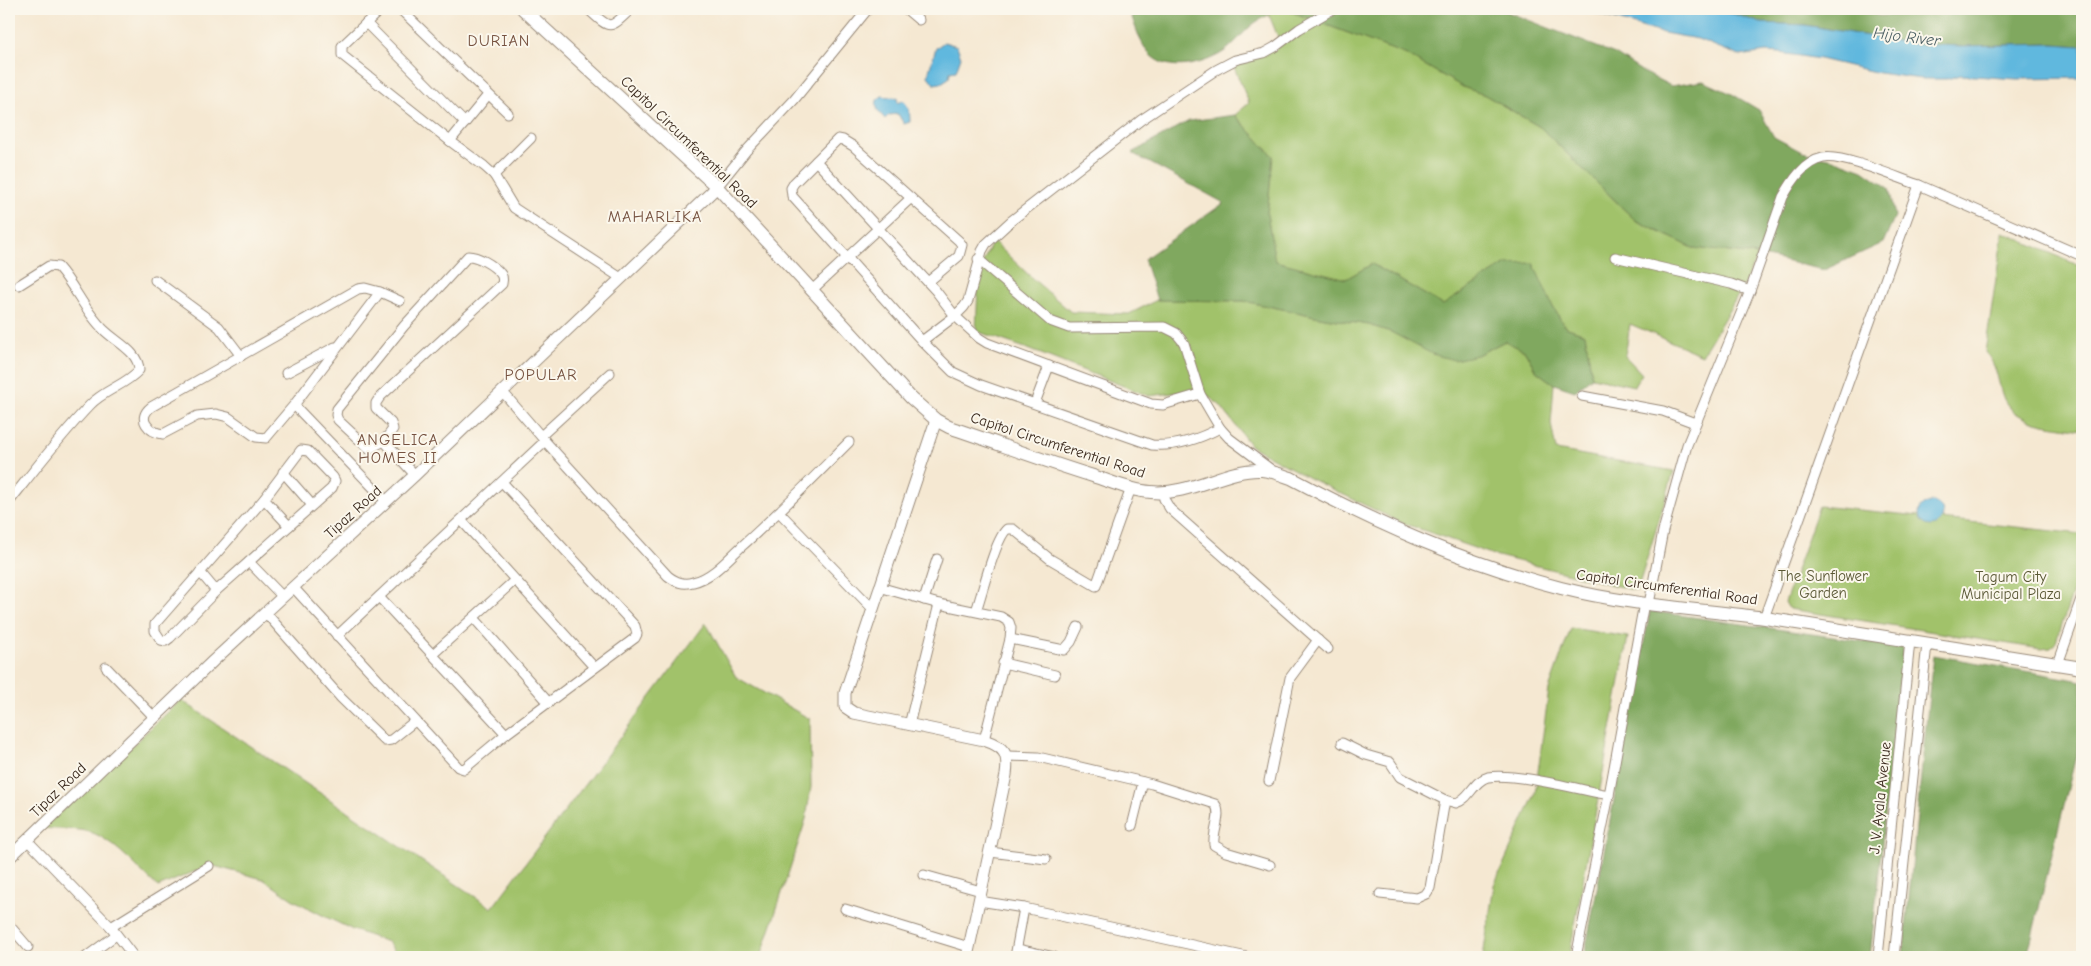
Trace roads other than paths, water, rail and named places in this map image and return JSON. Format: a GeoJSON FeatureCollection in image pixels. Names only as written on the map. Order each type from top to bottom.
{"type":"FeatureCollection","features":[{"type":"Feature","properties":{"kind":"main road","name":"Capitol Circumferential Road"},"geometry":{"type":"LineString","coordinates":[[524,9],[717,187],[911,398],[936,420],[949,427],[1131,488],[1163,493],[1247,471],[1262,470],[1275,472],[1291,478],[1394,530],[1499,570],[1563,588],[1647,604],[1764,618],[2082,668]]}},
{"type":"Feature","properties":{"kind":"street"},"geometry":{"type":"LineString","coordinates":[[381,9],[342,46],[342,55],[494,175],[514,208],[621,278]]}},
{"type":"Feature","properties":{"kind":"street"},"geometry":{"type":"LineString","coordinates":[[400,9],[508,113]]}},
{"type":"Feature","properties":{"kind":"street"},"geometry":{"type":"LineString","coordinates":[[588,9],[605,25],[609,26],[615,24],[632,9]]}},
{"type":"Feature","properties":{"kind":"street"},"geometry":{"type":"LineString","coordinates":[[717,187],[746,151],[794,100],[868,9]]}},
{"type":"Feature","properties":{"kind":"street"},"geometry":{"type":"LineString","coordinates":[[906,9],[920,20]]}},
{"type":"Feature","properties":{"kind":"street"},"geometry":{"type":"LineString","coordinates":[[922,341],[964,307],[968,301],[978,259],[986,244],[1011,221],[1141,120],[1216,70],[1236,60],[1270,50],[1299,29],[1333,9]]}},
{"type":"Feature","properties":{"kind":"street"},"geometry":{"type":"LineString","coordinates":[[366,23],[465,123]]}},
{"type":"Feature","properties":{"kind":"street"},"geometry":{"type":"LineString","coordinates":[[450,141],[488,95]]}},
{"type":"Feature","properties":{"kind":"street"},"geometry":{"type":"LineString","coordinates":[[494,175],[530,138]]}},
{"type":"Feature","properties":{"kind":"street"},"geometry":{"type":"LineString","coordinates":[[928,282],[959,256],[962,246],[960,241],[853,146],[843,140],[834,142],[794,183],[790,193],[922,341],[953,372],[962,378],[1152,445],[1164,446],[1173,444],[1205,436],[1220,428]]}},
{"type":"Feature","properties":{"kind":"street"},"geometry":{"type":"LineString","coordinates":[[1576,957],[1647,604],[1671,496],[1687,445],[1750,291],[1791,182],[1804,168],[1814,161],[1832,157],[1919,186],[2082,256]]}},
{"type":"Feature","properties":{"kind":"street"},"geometry":{"type":"LineString","coordinates":[[816,161],[928,282],[955,316],[987,343],[1157,406],[1200,394]]}},
{"type":"Feature","properties":{"kind":"street"},"geometry":{"type":"LineString","coordinates":[[1764,618],[1919,186]]}},
{"type":"Feature","properties":{"kind":"street","name":"Tipaz Road"},"geometry":{"type":"LineString","coordinates":[[9,858],[154,717],[282,596],[415,475],[717,187]]}},
{"type":"Feature","properties":{"kind":"street"},"geometry":{"type":"LineString","coordinates":[[811,291],[912,198]]}},
{"type":"Feature","properties":{"kind":"street"},"geometry":{"type":"LineString","coordinates":[[468,256],[478,258],[500,272],[503,278],[502,284],[380,397],[376,403],[376,408],[391,423],[393,429],[384,441],[373,448],[366,447],[338,420],[336,415],[337,409],[404,326],[463,260],[468,256]]}},
{"type":"Feature","properties":{"kind":"street"},"geometry":{"type":"LineString","coordinates":[[1615,257],[1731,284],[1750,291]]}},
{"type":"Feature","properties":{"kind":"street"},"geometry":{"type":"LineString","coordinates":[[978,259],[1050,321],[1069,328],[1164,327],[1176,333],[1184,343],[1200,394],[1220,428],[1228,438],[1275,472]]}},
{"type":"Feature","properties":{"kind":"street"},"geometry":{"type":"LineString","coordinates":[[9,502],[89,405],[106,391],[135,375],[139,370],[136,358],[93,319],[58,267],[49,266],[19,285]]}},
{"type":"Feature","properties":{"kind":"street"},"geometry":{"type":"LineString","coordinates":[[154,280],[218,327],[241,356]]}},
{"type":"Feature","properties":{"kind":"street"},"geometry":{"type":"LineString","coordinates":[[380,292],[294,405],[266,438],[256,437],[223,415],[196,416],[163,434],[153,430],[144,422],[145,412],[151,407],[358,289],[365,288],[380,292],[400,301]]}},
{"type":"Feature","properties":{"kind":"street"},"geometry":{"type":"LineString","coordinates":[[286,373],[338,346]]}},
{"type":"Feature","properties":{"kind":"street"},"geometry":{"type":"LineString","coordinates":[[1035,403],[1049,366]]}},
{"type":"Feature","properties":{"kind":"street"},"geometry":{"type":"LineString","coordinates":[[337,636],[502,483],[543,439],[610,374]]}},
{"type":"Feature","properties":{"kind":"street"},"geometry":{"type":"LineString","coordinates":[[502,391],[543,439],[668,576],[682,583],[693,582],[705,577],[717,568],[780,512],[849,442]]}},
{"type":"Feature","properties":{"kind":"street"},"geometry":{"type":"LineString","coordinates":[[1582,396],[1663,411],[1696,423]]}},
{"type":"Feature","properties":{"kind":"street"},"geometry":{"type":"LineString","coordinates":[[294,405],[386,501]]}},
{"type":"Feature","properties":{"kind":"street"},"geometry":{"type":"LineString","coordinates":[[845,909],[968,952],[1006,775],[1007,756],[995,744],[984,740],[854,713],[846,707],[845,693],[936,420]]}},
{"type":"Feature","properties":{"kind":"street"},"geometry":{"type":"LineString","coordinates":[[384,441],[415,475]]}},
{"type":"Feature","properties":{"kind":"street"},"geometry":{"type":"LineString","coordinates":[[306,450],[335,480],[332,488],[216,591],[170,638],[166,641],[161,640],[155,631],[155,624],[264,499],[283,472],[298,452],[306,450]]}},
{"type":"Feature","properties":{"kind":"street"},"geometry":{"type":"LineString","coordinates":[[283,472],[312,505]]}},
{"type":"Feature","properties":{"kind":"street"},"geometry":{"type":"LineString","coordinates":[[293,587],[460,769],[467,767],[506,734],[635,638],[637,630],[502,483]]}},
{"type":"Feature","properties":{"kind":"street"},"geometry":{"type":"LineString","coordinates":[[976,612],[998,543],[1001,535],[1007,529],[1013,529],[1050,559],[1096,586],[1131,488]]}},
{"type":"Feature","properties":{"kind":"street"},"geometry":{"type":"LineString","coordinates":[[1163,493],[1170,509],[1328,649]]}},
{"type":"Feature","properties":{"kind":"street"},"geometry":{"type":"LineString","coordinates":[[264,499],[289,526]]}},
{"type":"Feature","properties":{"kind":"street"},"geometry":{"type":"LineString","coordinates":[[780,512],[872,608]]}},
{"type":"Feature","properties":{"kind":"street"},"geometry":{"type":"LineString","coordinates":[[462,521],[594,667]]}},
{"type":"Feature","properties":{"kind":"street"},"geometry":{"type":"LineString","coordinates":[[924,600],[937,559]]}},
{"type":"Feature","properties":{"kind":"street"},"geometry":{"type":"LineString","coordinates":[[249,562],[282,596]]}},
{"type":"Feature","properties":{"kind":"street"},"geometry":{"type":"LineString","coordinates":[[200,572],[216,591]]}},
{"type":"Feature","properties":{"kind":"street"},"geometry":{"type":"LineString","coordinates":[[433,654],[515,580]]}},
{"type":"Feature","properties":{"kind":"street"},"geometry":{"type":"LineString","coordinates":[[879,587],[939,604],[1006,618],[1011,628],[1010,639],[984,740]]}},
{"type":"Feature","properties":{"kind":"street"},"geometry":{"type":"LineString","coordinates":[[2058,664],[2082,596]]}},
{"type":"Feature","properties":{"kind":"street"},"geometry":{"type":"LineString","coordinates":[[379,597],[506,734]]}},
{"type":"Feature","properties":{"kind":"street"},"geometry":{"type":"LineString","coordinates":[[910,725],[939,604]]}},
{"type":"Feature","properties":{"kind":"street"},"geometry":{"type":"LineString","coordinates":[[265,612],[341,698],[385,741],[391,740],[415,721]]}},
{"type":"Feature","properties":{"kind":"street"},"geometry":{"type":"LineString","coordinates":[[474,618],[549,703]]}},
{"type":"Feature","properties":{"kind":"street"},"geometry":{"type":"LineString","coordinates":[[1010,639],[1064,650],[1072,642],[1078,627]]}},
{"type":"Feature","properties":{"kind":"street"},"geometry":{"type":"LineString","coordinates":[[1268,781],[1290,678],[1318,640]]}},
{"type":"Feature","properties":{"kind":"street","name":"J. V. Ayala Avenue"},"geometry":{"type":"LineString","coordinates":[[1878,957],[1910,641]]}},
{"type":"Feature","properties":{"kind":"street","name":"J. V. Ayala Avenue"},"geometry":{"type":"LineString","coordinates":[[1894,957],[1926,644]]}},
{"type":"Feature","properties":{"kind":"street"},"geometry":{"type":"LineString","coordinates":[[1004,663],[1055,675]]}},
{"type":"Feature","properties":{"kind":"street"},"geometry":{"type":"LineString","coordinates":[[106,668],[154,717]]}},
{"type":"Feature","properties":{"kind":"street"},"geometry":{"type":"LineString","coordinates":[[1342,742],[1366,756],[1390,762],[1400,777],[1445,800],[1456,803],[1460,802],[1480,780],[1500,776],[1532,780],[1609,795]]}},
{"type":"Feature","properties":{"kind":"street"},"geometry":{"type":"LineString","coordinates":[[1007,756],[1038,757],[1143,782],[1215,804],[1218,810],[1213,840],[1214,845],[1226,852],[1270,865]]}},
{"type":"Feature","properties":{"kind":"street"},"geometry":{"type":"LineString","coordinates":[[1132,826],[1143,782]]}},
{"type":"Feature","properties":{"kind":"street"},"geometry":{"type":"LineString","coordinates":[[1380,894],[1416,898],[1426,894],[1430,888],[1445,800]]}},
{"type":"Feature","properties":{"kind":"street"},"geometry":{"type":"LineString","coordinates":[[27,840],[114,931],[134,957]]}},
{"type":"Feature","properties":{"kind":"street"},"geometry":{"type":"LineString","coordinates":[[990,852],[1046,860]]}},
{"type":"Feature","properties":{"kind":"street"},"geometry":{"type":"LineString","coordinates":[[86,957],[114,931],[209,866]]}},
{"type":"Feature","properties":{"kind":"street"},"geometry":{"type":"LineString","coordinates":[[924,875],[980,896],[1024,908],[1247,957]]}},
{"type":"Feature","properties":{"kind":"street"},"geometry":{"type":"LineString","coordinates":[[1024,908],[1016,953],[1054,957]]}},
{"type":"Feature","properties":{"kind":"street"},"geometry":{"type":"LineString","coordinates":[[9,925],[28,947]]}},
{"type":"Feature","properties":{"kind":"street"},"geometry":{"type":"LineString","coordinates":[[1879,944],[1896,946]]}},
{"type":"Feature","properties":{"kind":"water"},"geometry":{"type":"Polygon","coordinates":[[[1581,9],[1699,9],[1734,14],[1761,23],[1805,25],[1915,44],[1961,46],[2053,44],[2082,46],[2082,78],[2017,79],[1961,75],[1947,79],[1921,79],[1879,73],[1820,59],[1780,53],[1766,52],[1740,56],[1698,39],[1658,32],[1581,9]]]}},
{"type":"Feature","properties":{"kind":"water"},"geometry":{"type":"Polygon","coordinates":[[[944,42],[957,46],[961,57],[956,71],[950,72],[949,78],[941,83],[934,84],[928,76],[936,48],[944,42]]]}},
{"type":"Feature","properties":{"kind":"water"},"geometry":{"type":"Polygon","coordinates":[[[882,96],[897,98],[898,103],[902,100],[909,110],[910,122],[904,124],[898,114],[889,115],[885,119],[877,106],[877,100],[882,96]]]}},
{"type":"Feature","properties":{"kind":"water"},"geometry":{"type":"Polygon","coordinates":[[[1931,502],[1936,503],[1942,509],[1942,519],[1936,525],[1931,526],[1926,525],[1920,519],[1919,514],[1920,509],[1926,503],[1931,502]]]}},
{"type":"Feature","properties":{"kind":"district","name":"DURIAN"},"geometry":{"type":"Point","coordinates":[499,40]}},
{"type":"Feature","properties":{"kind":"district","name":"MAHARLIKA"},"geometry":{"type":"Point","coordinates":[655,216]}},
{"type":"Feature","properties":{"kind":"district","name":"POPULAR"},"geometry":{"type":"Point","coordinates":[541,374]}},
{"type":"Feature","properties":{"kind":"district","name":"ANGELICA HOMES II"},"geometry":{"type":"Point","coordinates":[398,448]}},
{"type":"Feature","properties":{"kind":"water label","name":"Hijo River"},"geometry":{"type":"Point","coordinates":[1907,36]}},
{"type":"Feature","properties":{"kind":"park label","name":"The Sunflower Garden"},"geometry":{"type":"Point","coordinates":[1823,584]}},
{"type":"Feature","properties":{"kind":"park label","name":"Tagum City Municipal Plaza"},"geometry":{"type":"Point","coordinates":[2011,586]}}]}
